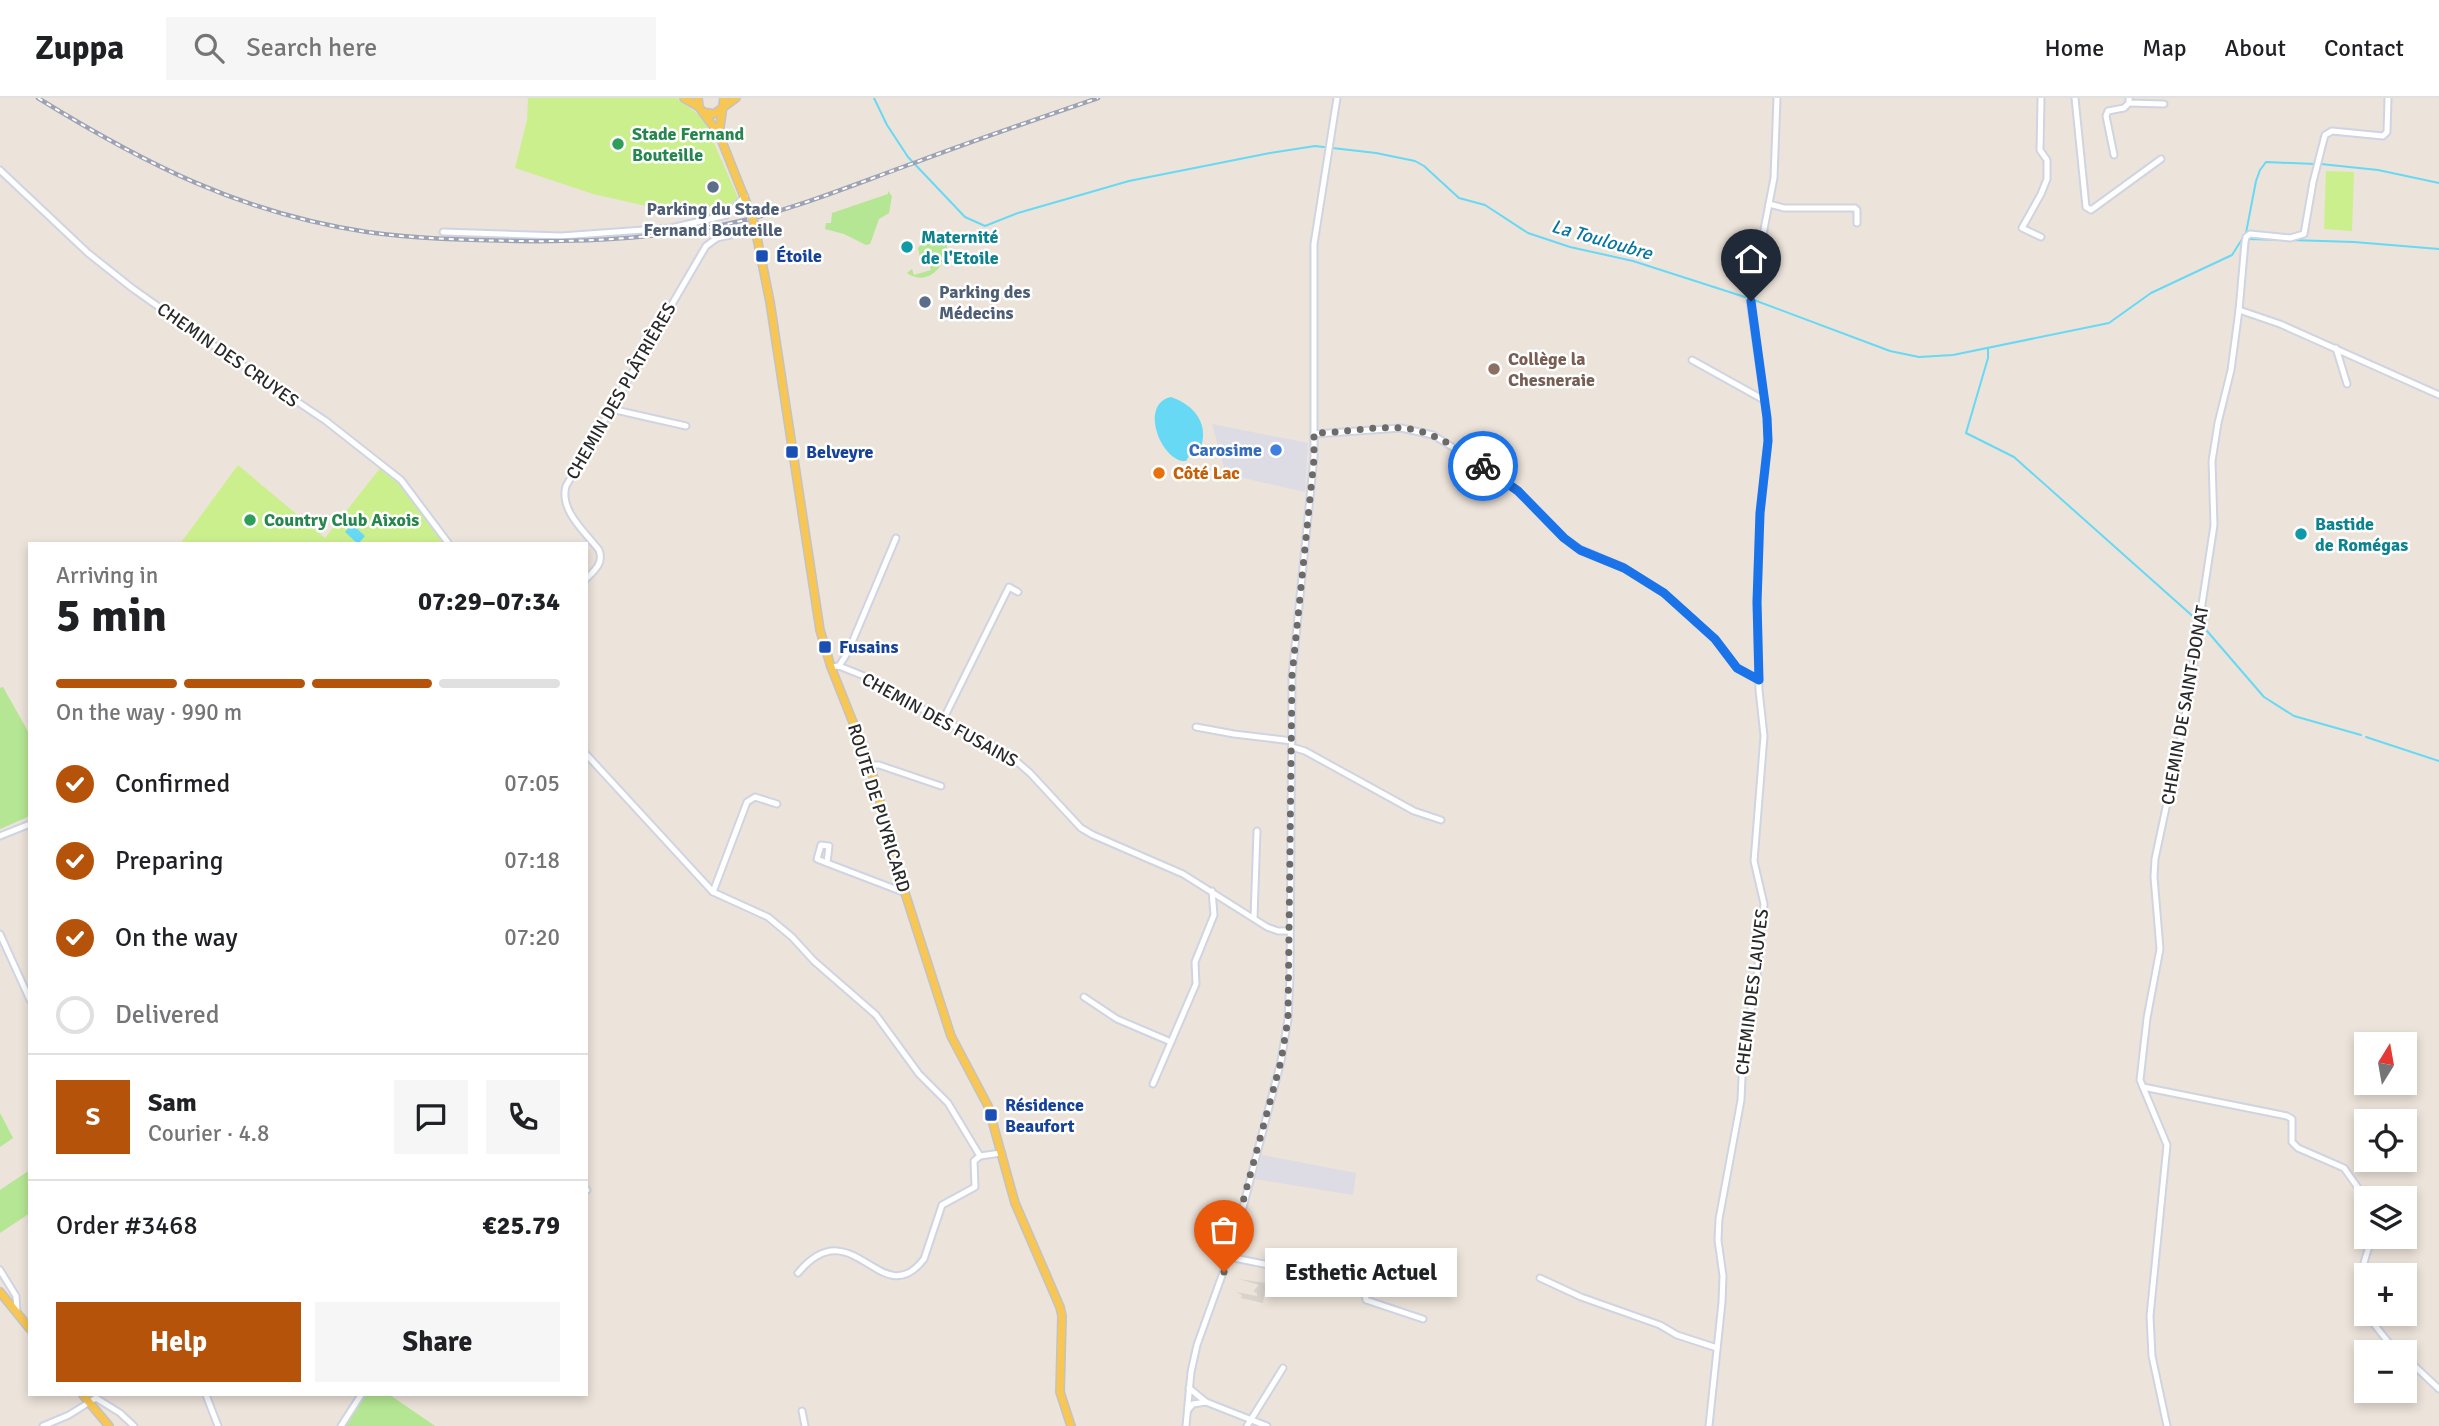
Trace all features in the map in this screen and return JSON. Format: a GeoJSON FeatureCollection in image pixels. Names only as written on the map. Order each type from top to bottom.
{"type":"FeatureCollection","features":[{"type":"Feature","properties":{"kind":"main road"},"geometry":{"type":"LineString","coordinates":[[684,98],[709,114],[736,98]]}},
{"type":"Feature","properties":{"kind":"main road"},"geometry":{"type":"LineString","coordinates":[[698,98],[701,109]]}},
{"type":"Feature","properties":{"kind":"main road","name":"ROUTE DE PUYRICARD"},"geometry":{"type":"LineString","coordinates":[[718,133],[723,105]]}},
{"type":"Feature","properties":{"kind":"main road","name":"ROUTE DE PUYRICARD"},"geometry":{"type":"LineString","coordinates":[[701,109],[718,133],[755,226],[770,302],[820,630],[870,765],[905,893],[951,1036],[988,1106],[1015,1203],[1060,1307],[1060,1392],[1071,1426]]}},
{"type":"Feature","properties":{"kind":"main road"},"geometry":{"type":"LineString","coordinates":[[0,1292],[28,1326]]}},
{"type":"Feature","properties":{"kind":"main road"},"geometry":{"type":"LineString","coordinates":[[84,1396],[108,1426]]}},
{"type":"Feature","properties":{"kind":"street"},"geometry":{"type":"LineString","coordinates":[[1186,1426],[1189,1388],[1200,1336],[1229,1257],[1281,1061],[1288,1019],[1294,657],[1314,459],[1314,244],[1337,98]]}},
{"type":"Feature","properties":{"kind":"street","name":"CHEMIN DES LAUVES"},"geometry":{"type":"LineString","coordinates":[[1709,1426],[1723,1289],[1717,1240],[1719,1219],[1741,1100],[1743,1055],[1757,976],[1764,904],[1754,861],[1764,736],[1757,602],[1760,526],[1768,441],[1751,298],[1774,178],[1777,98]]}},
{"type":"Feature","properties":{"kind":"street"},"geometry":{"type":"LineString","coordinates":[[2041,237],[2022,228],[2047,179],[2047,160],[2040,150],[2042,98]]}},
{"type":"Feature","properties":{"kind":"street"},"geometry":{"type":"LineString","coordinates":[[2075,98],[2086,207],[2091,210],[2161,159]]}},
{"type":"Feature","properties":{"kind":"street","name":"CHEMIN DE SAINT-DONAT"},"geometry":{"type":"LineString","coordinates":[[2167,1426],[2152,1356],[2150,1316],[2167,1145],[2140,1080],[2160,949],[2155,859],[2184,723],[2214,526],[2212,461],[2231,370],[2246,237],[2250,234],[2290,238],[2304,234],[2325,135],[2332,131],[2383,136],[2387,132],[2388,98]]}},
{"type":"Feature","properties":{"kind":"street"},"geometry":{"type":"LineString","coordinates":[[2114,155],[2106,116],[2108,111],[2124,108],[2129,101],[2164,104]]}},
{"type":"Feature","properties":{"kind":"street","name":"CHEMIN DES CRUYES"},"geometry":{"type":"LineString","coordinates":[[0,170],[88,253],[132,288],[204,340],[326,421],[401,480],[448,542]]}},
{"type":"Feature","properties":{"kind":"street"},"geometry":{"type":"LineString","coordinates":[[443,232],[561,236],[671,228],[727,215],[745,196]]}},
{"type":"Feature","properties":{"kind":"street"},"geometry":{"type":"LineString","coordinates":[[1769,204],[1784,208],[1855,208],[1857,223]]}},
{"type":"Feature","properties":{"kind":"street","name":"CHEMIN DES PLÂTRIÈRES"},"geometry":{"type":"LineString","coordinates":[[588,577],[601,563],[602,557],[569,512],[564,493],[706,246],[717,238],[755,226]]}},
{"type":"Feature","properties":{"kind":"street"},"geometry":{"type":"LineString","coordinates":[[2239,310],[2280,324],[2439,395]]}},
{"type":"Feature","properties":{"kind":"street"},"geometry":{"type":"LineString","coordinates":[[2336,348],[2347,384]]}},
{"type":"Feature","properties":{"kind":"street"},"geometry":{"type":"LineString","coordinates":[[1692,360],[1765,400]]}},
{"type":"Feature","properties":{"kind":"street"},"geometry":{"type":"LineString","coordinates":[[611,409],[686,426]]}},
{"type":"Feature","properties":{"kind":"street"},"geometry":{"type":"LineString","coordinates":[[1314,433],[1401,428],[1433,435],[1518,491],[1564,538],[1580,550],[1624,568],[1664,593],[1715,639],[1737,668],[1759,680]]}},
{"type":"Feature","properties":{"kind":"street"},"geometry":{"type":"LineString","coordinates":[[835,666],[848,652],[896,538]]}},
{"type":"Feature","properties":{"kind":"street"},"geometry":{"type":"LineString","coordinates":[[943,720],[1009,587],[1018,592]]}},
{"type":"Feature","properties":{"kind":"street","name":"CHEMIN DES FUSAINS"},"geometry":{"type":"LineString","coordinates":[[835,666],[874,680],[1019,762],[1073,821],[1087,832],[1183,874],[1278,931],[1290,931]]}},
{"type":"Feature","properties":{"kind":"street"},"geometry":{"type":"LineString","coordinates":[[1196,727],[1292,744],[1414,811],[1441,820]]}},
{"type":"Feature","properties":{"kind":"street"},"geometry":{"type":"LineString","coordinates":[[588,756],[713,892],[768,917],[876,1015],[919,1074],[948,1103],[980,1156]]}},
{"type":"Feature","properties":{"kind":"street"},"geometry":{"type":"LineString","coordinates":[[870,765],[879,765],[941,786]]}},
{"type":"Feature","properties":{"kind":"street"},"geometry":{"type":"LineString","coordinates":[[713,892],[747,802],[755,797],[777,804]]}},
{"type":"Feature","properties":{"kind":"street"},"geometry":{"type":"LineString","coordinates":[[0,836],[28,825]]}},
{"type":"Feature","properties":{"kind":"street"},"geometry":{"type":"LineString","coordinates":[[1254,918],[1257,831]]}},
{"type":"Feature","properties":{"kind":"street"},"geometry":{"type":"LineString","coordinates":[[827,863],[905,893]]}},
{"type":"Feature","properties":{"kind":"street"},"geometry":{"type":"LineString","coordinates":[[1153,1084],[1196,984],[1196,958],[1214,915],[1212,891]]}},
{"type":"Feature","properties":{"kind":"street"},"geometry":{"type":"LineString","coordinates":[[0,934],[28,996]]}},
{"type":"Feature","properties":{"kind":"street"},"geometry":{"type":"LineString","coordinates":[[1084,997],[1117,1019],[1171,1042]]}},
{"type":"Feature","properties":{"kind":"street"},"geometry":{"type":"LineString","coordinates":[[2143,1087],[2287,1116],[2292,1119],[2292,1142],[2298,1148],[2344,1168],[2357,1186]]}},
{"type":"Feature","properties":{"kind":"street"},"geometry":{"type":"LineString","coordinates":[[798,1273],[807,1263],[830,1250],[841,1250],[889,1275],[902,1276],[919,1266],[924,1259],[942,1205],[975,1187],[974,1161],[980,1156],[1001,1153]]}},
{"type":"Feature","properties":{"kind":"street"},"geometry":{"type":"LineString","coordinates":[[1229,1257],[1364,1284],[1366,1300],[1423,1319]]}},
{"type":"Feature","properties":{"kind":"street"},"geometry":{"type":"LineString","coordinates":[[0,1270],[16,1296],[17,1312]]}},
{"type":"Feature","properties":{"kind":"street"},"geometry":{"type":"LineString","coordinates":[[1541,1278],[1581,1297],[1717,1348]]}},
{"type":"Feature","properties":{"kind":"street"},"geometry":{"type":"LineString","coordinates":[[2376,1326],[2387,1340]]}},
{"type":"Feature","properties":{"kind":"street"},"geometry":{"type":"LineString","coordinates":[[1249,1423],[1283,1368]]}},
{"type":"Feature","properties":{"kind":"street"},"geometry":{"type":"LineString","coordinates":[[2417,1368],[2439,1389]]}},
{"type":"Feature","properties":{"kind":"street"},"geometry":{"type":"LineString","coordinates":[[1189,1388],[1206,1402],[1249,1423],[1266,1426]]}},
{"type":"Feature","properties":{"kind":"street"},"geometry":{"type":"LineString","coordinates":[[206,1396],[218,1426]]}},
{"type":"Feature","properties":{"kind":"street"},"geometry":{"type":"LineString","coordinates":[[341,1426],[360,1396]]}},
{"type":"Feature","properties":{"kind":"street"},"geometry":{"type":"LineString","coordinates":[[43,1426],[96,1398],[120,1413],[134,1426]]}},
{"type":"Feature","properties":{"kind":"street"},"geometry":{"type":"LineString","coordinates":[[1187,1411],[1193,1404],[1206,1402]]}},
{"type":"Feature","properties":{"kind":"street"},"geometry":{"type":"LineString","coordinates":[[802,1411],[805,1426]]}},
{"type":"Feature","properties":{"kind":"shaded area"},"geometry":{"type":"Polygon","coordinates":[[[1212,424],[1308,443],[1305,492],[1226,474],[1212,424]]]}},
{"type":"Feature","properties":{"kind":"shaded area"},"geometry":{"type":"Polygon","coordinates":[[[1262,1155],[1356,1173],[1353,1195],[1255,1179],[1262,1155]]]}},
{"type":"Feature","properties":{"kind":"shaded area"},"geometry":{"type":"Polygon","coordinates":[[[1239,1279],[1266,1283],[1263,1303],[1241,1298],[1242,1295],[1236,1292],[1257,1296],[1254,1290],[1259,1285],[1239,1279]]]}},
{"type":"Feature","properties":{"kind":"green space","name":"Stade Fernand Bouteille"},"geometry":{"type":"Polygon","coordinates":[[[528,98],[677,98],[703,118],[739,200],[728,212],[704,219],[593,194],[515,168],[527,120],[528,98]]]}},
{"type":"Feature","properties":{"kind":"green space"},"geometry":{"type":"Polygon","coordinates":[[[2326,171],[2354,172],[2352,231],[2324,229],[2326,171]]]}},
{"type":"Feature","properties":{"kind":"green space"},"geometry":{"type":"Polygon","coordinates":[[[888,191],[892,196],[889,213],[879,219],[870,244],[866,245],[844,234],[825,229],[826,223],[831,223],[832,213],[888,194],[888,191]]]}},
{"type":"Feature","properties":{"kind":"green space"},"geometry":{"type":"Polygon","coordinates":[[[933,230],[947,239],[942,264],[931,275],[915,277],[907,273],[912,269],[914,275],[931,270],[929,264],[922,266],[918,248],[933,230]]]}},
{"type":"Feature","properties":{"kind":"green space","name":"Country Club Aixois"},"geometry":{"type":"Polygon","coordinates":[[[238,465],[325,538],[381,467],[408,494],[442,542],[181,542],[238,465]]]}},
{"type":"Feature","properties":{"kind":"green space"},"geometry":{"type":"Polygon","coordinates":[[[3,687],[28,731],[28,817],[0,829],[0,688],[3,687]]]}},
{"type":"Feature","properties":{"kind":"green space"},"geometry":{"type":"Polygon","coordinates":[[[0,1113],[13,1138],[0,1147],[0,1113]]]}},
{"type":"Feature","properties":{"kind":"green space"},"geometry":{"type":"Polygon","coordinates":[[[28,1171],[28,1214],[0,1233],[0,1190],[28,1171]]]}},
{"type":"Feature","properties":{"kind":"green space"},"geometry":{"type":"Polygon","coordinates":[[[364,1396],[391,1396],[435,1426],[344,1426],[364,1396]]]}},
{"type":"Feature","properties":{"kind":"water"},"geometry":{"type":"Polygon","coordinates":[[[1171,397],[1187,405],[1202,424],[1203,441],[1200,450],[1192,451],[1186,461],[1169,453],[1157,432],[1156,410],[1161,402],[1171,397]]]}},
{"type":"Feature","properties":{"kind":"water"},"geometry":{"type":"Polygon","coordinates":[[[352,524],[365,536],[360,542],[356,542],[345,532],[352,524]]]}},
{"type":"Feature","properties":{"kind":"waterway","name":"La Touloubre"},"geometry":{"type":"LineString","coordinates":[[874,98],[887,125],[908,157],[965,217],[985,226],[1018,213],[1129,181],[1315,146],[1376,153],[1415,161],[1459,198],[1485,205],[1528,233],[1570,247],[1633,261],[1748,298]]}},
{"type":"Feature","properties":{"kind":"waterway","name":"La Touloubre"},"geometry":{"type":"LineString","coordinates":[[1754,300],[1890,351],[1919,357],[1953,355],[2109,323],[2151,293],[2232,255],[2246,233],[2256,181],[2266,162],[2315,164]]}},
{"type":"Feature","properties":{"kind":"waterway","name":"La Touloubre"},"geometry":{"type":"LineString","coordinates":[[2321,164],[2378,170],[2439,183]]}},
{"type":"Feature","properties":{"kind":"waterway"},"geometry":{"type":"LineString","coordinates":[[2248,239],[2284,240]]}},
{"type":"Feature","properties":{"kind":"waterway"},"geometry":{"type":"LineString","coordinates":[[2290,240],[2439,249]]}},
{"type":"Feature","properties":{"kind":"waterway"},"geometry":{"type":"LineString","coordinates":[[1988,348],[1988,358],[1966,433],[2014,457],[2197,620]]}},
{"type":"Feature","properties":{"kind":"waterway"},"geometry":{"type":"LineString","coordinates":[[2201,624],[2264,697],[2294,716],[2361,735]]}},
{"type":"Feature","properties":{"kind":"waterway"},"geometry":{"type":"LineString","coordinates":[[2366,737],[2439,761]]}},
{"type":"Feature","properties":{"kind":"railway"},"geometry":{"type":"LineString","coordinates":[[38,98],[117,144],[195,183],[277,212],[367,232],[461,240],[546,241],[660,235],[745,220],[809,201],[1098,98]]}},
{"type":"Feature","properties":{"kind":"way so far"},"geometry":{"type":"LineString","coordinates":[[1224,1272],[1281,1061],[1288,1019],[1292,676],[1314,459],[1314,433],[1383,428],[1418,430],[1433,435],[1483,466]]}},
{"type":"Feature","properties":{"kind":"place","name":"Stade Fernand Bouteille"},"geometry":{"type":"Point","coordinates":[618,144]}},
{"type":"Feature","properties":{"kind":"place","name":"Parking du Stade Fernand Bouteille"},"geometry":{"type":"Point","coordinates":[713,187]}},
{"type":"Feature","properties":{"kind":"place","name":"Maternité de l'Etoile"},"geometry":{"type":"Point","coordinates":[907,247]}},
{"type":"Feature","properties":{"kind":"place","name":"Étoile"},"geometry":{"type":"Point","coordinates":[762,256]}},
{"type":"Feature","properties":{"kind":"place","name":"Parking des Médecins"},"geometry":{"type":"Point","coordinates":[925,302]}},
{"type":"Feature","properties":{"kind":"place","name":"Collège la Chesneraie"},"geometry":{"type":"Point","coordinates":[1494,369]}},
{"type":"Feature","properties":{"kind":"place","name":"Carosime"},"geometry":{"type":"Point","coordinates":[1276,450]}},
{"type":"Feature","properties":{"kind":"place","name":"Belveyre"},"geometry":{"type":"Point","coordinates":[792,452]}},
{"type":"Feature","properties":{"kind":"place","name":"Côté Lac"},"geometry":{"type":"Point","coordinates":[1159,473]}},
{"type":"Feature","properties":{"kind":"place","name":"Country Club Aixois"},"geometry":{"type":"Point","coordinates":[250,520]}},
{"type":"Feature","properties":{"kind":"place","name":"Bastide de Romégas"},"geometry":{"type":"Point","coordinates":[2301,534]}},
{"type":"Feature","properties":{"kind":"place","name":"Fusains"},"geometry":{"type":"Point","coordinates":[825,647]}},
{"type":"Feature","properties":{"kind":"place","name":"Résidence Beaufort"},"geometry":{"type":"Point","coordinates":[991,1115]}},
{"type":"Feature","properties":{"kind":"place","name":"Esthetic Actuel"},"geometry":{"type":"Point","coordinates":[1224,1272]}},
{"type":"Feature","properties":{"kind":"route"},"geometry":{"type":"LineString","coordinates":[[1483,466],[1518,491],[1564,538],[1580,550],[1624,568],[1664,593],[1715,639],[1737,668],[1759,680],[1757,602],[1760,513],[1768,441],[1751,301]]}}]}
